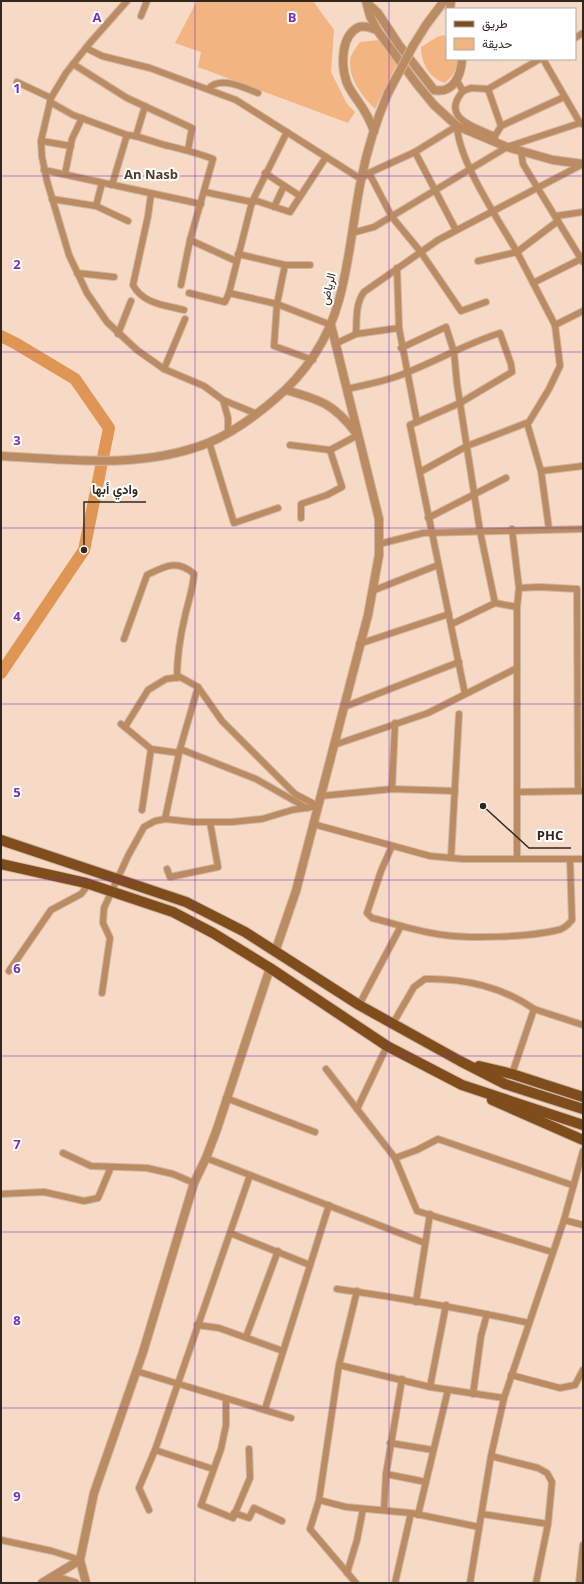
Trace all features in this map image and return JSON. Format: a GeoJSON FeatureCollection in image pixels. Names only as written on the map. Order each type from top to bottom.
{"type":"FeatureCollection","features":[{"type":"Feature","properties":{"kind":"main road"},"geometry":{"type":"LineString","coordinates":[[1,840],[116,880],[138,885],[186,902],[245,932],[392,1025],[460,1061],[505,1084],[583,1109]]}},
{"type":"Feature","properties":{"kind":"main road"},"geometry":{"type":"LineString","coordinates":[[1,864],[86,883],[173,912],[213,933],[270,968],[387,1046],[512,1110],[583,1140]]}},
{"type":"Feature","properties":{"kind":"main road"},"geometry":{"type":"LineString","coordinates":[[460,1061],[512,1074],[583,1097]]}},
{"type":"Feature","properties":{"kind":"main road"},"geometry":{"type":"LineString","coordinates":[[462,1085],[583,1125]]}},
{"type":"Feature","properties":{"kind":"street"},"geometry":{"type":"LineString","coordinates":[[127,1],[73,64],[51,100],[41,141],[44,170],[52,199],[70,255],[87,293],[118,334],[164,369],[204,386],[223,400],[257,414]]}},
{"type":"Feature","properties":{"kind":"street"},"geometry":{"type":"LineString","coordinates":[[140,16],[147,1]]}},
{"type":"Feature","properties":{"kind":"street","name":"الرياض"},"geometry":{"type":"LineString","coordinates":[[1,456],[82,461],[116,461],[169,453],[209,442],[228,433],[257,414],[300,377],[313,360],[331,325],[340,299],[361,179],[374,131],[388,93],[413,46],[426,25],[444,1]]}},
{"type":"Feature","properties":{"kind":"street"},"geometry":{"type":"LineString","coordinates":[[367,2],[370,16],[377,30],[420,88],[457,126],[495,139]]}},
{"type":"Feature","properties":{"kind":"street"},"geometry":{"type":"LineString","coordinates":[[367,2],[378,13],[399,45],[434,90],[441,91],[449,89],[456,81],[462,67],[462,60]]}},
{"type":"Feature","properties":{"kind":"street"},"geometry":{"type":"LineString","coordinates":[[374,131],[370,120],[346,80],[343,56],[350,35],[360,27],[367,27],[377,30]]}},
{"type":"Feature","properties":{"kind":"street"},"geometry":{"type":"LineString","coordinates":[[86,48],[102,56],[150,68],[236,100],[361,179],[369,173],[415,152],[457,126]]}},
{"type":"Feature","properties":{"kind":"street"},"geometry":{"type":"LineString","coordinates":[[539,60],[488,90],[471,88],[463,91],[456,99],[456,112],[463,122],[507,147],[553,160],[583,164]]}},
{"type":"Feature","properties":{"kind":"street"},"geometry":{"type":"LineString","coordinates":[[352,234],[374,227],[392,217],[507,147],[581,124],[542,60]]}},
{"type":"Feature","properties":{"kind":"street"},"geometry":{"type":"LineString","coordinates":[[73,64],[126,98],[192,128],[188,150]]}},
{"type":"Feature","properties":{"kind":"street"},"geometry":{"type":"LineString","coordinates":[[456,81],[463,91]]}},
{"type":"Feature","properties":{"kind":"street"},"geometry":{"type":"LineString","coordinates":[[17,82],[82,118],[127,136],[136,136],[168,146],[188,150],[213,159],[205,192],[190,240],[181,285]]}},
{"type":"Feature","properties":{"kind":"street"},"geometry":{"type":"LineString","coordinates":[[208,89],[212,84],[222,82],[258,93]]}},
{"type":"Feature","properties":{"kind":"street"},"geometry":{"type":"LineString","coordinates":[[488,90],[501,126]]}},
{"type":"Feature","properties":{"kind":"street"},"geometry":{"type":"LineString","coordinates":[[495,139],[501,126],[564,97]]}},
{"type":"Feature","properties":{"kind":"street"},"geometry":{"type":"LineString","coordinates":[[136,136],[145,106]]}},
{"type":"Feature","properties":{"kind":"street"},"geometry":{"type":"LineString","coordinates":[[65,174],[71,146],[82,118]]}},
{"type":"Feature","properties":{"kind":"street"},"geometry":{"type":"LineString","coordinates":[[420,472],[467,446],[527,423],[549,388],[560,366],[555,325],[517,252],[471,170],[458,140],[457,126]]}},
{"type":"Feature","properties":{"kind":"street"},"geometry":{"type":"LineString","coordinates":[[189,293],[225,302],[229,293],[252,202],[265,173],[287,132]]}},
{"type":"Feature","properties":{"kind":"street"},"geometry":{"type":"LineString","coordinates":[[112,185],[127,136]]}},
{"type":"Feature","properties":{"kind":"street"},"geometry":{"type":"LineString","coordinates":[[41,141],[71,146]]}},
{"type":"Feature","properties":{"kind":"street"},"geometry":{"type":"LineString","coordinates":[[521,151],[523,164],[582,260],[533,283]]}},
{"type":"Feature","properties":{"kind":"street"},"geometry":{"type":"LineString","coordinates":[[415,152],[456,230]]}},
{"type":"Feature","properties":{"kind":"street"},"geometry":{"type":"LineString","coordinates":[[205,192],[252,202],[257,201],[290,212],[326,157]]}},
{"type":"Feature","properties":{"kind":"street"},"geometry":{"type":"LineString","coordinates":[[356,334],[357,305],[364,292],[420,251],[456,230],[494,212],[583,164]]}},
{"type":"Feature","properties":{"kind":"street"},"geometry":{"type":"LineString","coordinates":[[44,170],[201,204]]}},
{"type":"Feature","properties":{"kind":"street"},"geometry":{"type":"LineString","coordinates":[[265,173],[300,196]]}},
{"type":"Feature","properties":{"kind":"street"},"geometry":{"type":"LineString","coordinates":[[369,173],[392,217],[420,251],[461,311],[486,302]]}},
{"type":"Feature","properties":{"kind":"street"},"geometry":{"type":"LineString","coordinates":[[96,206],[102,183]]}},
{"type":"Feature","properties":{"kind":"street"},"geometry":{"type":"LineString","coordinates":[[274,207],[284,186]]}},
{"type":"Feature","properties":{"kind":"street"},"geometry":{"type":"LineString","coordinates":[[151,194],[148,216],[133,285],[136,291],[145,299],[184,310]]}},
{"type":"Feature","properties":{"kind":"street"},"geometry":{"type":"LineString","coordinates":[[52,199],[96,206],[128,221]]}},
{"type":"Feature","properties":{"kind":"street"},"geometry":{"type":"LineString","coordinates":[[478,261],[517,252],[557,219],[583,212]]}},
{"type":"Feature","properties":{"kind":"street"},"geometry":{"type":"LineString","coordinates":[[190,240],[236,261]]}},
{"type":"Feature","properties":{"kind":"street"},"geometry":{"type":"LineString","coordinates":[[238,254],[285,265],[310,265]]}},
{"type":"Feature","properties":{"kind":"street"},"geometry":{"type":"LineString","coordinates":[[285,265],[277,304],[274,346],[313,360]]}},
{"type":"Feature","properties":{"kind":"street"},"geometry":{"type":"LineString","coordinates":[[397,268],[399,328],[417,422]]}},
{"type":"Feature","properties":{"kind":"street"},"geometry":{"type":"LineString","coordinates":[[78,273],[114,277]]}},
{"type":"Feature","properties":{"kind":"street"},"geometry":{"type":"LineString","coordinates":[[229,293],[277,304],[331,325],[379,519],[379,555],[372,591],[296,891],[276,952]]}},
{"type":"Feature","properties":{"kind":"street"},"geometry":{"type":"LineString","coordinates":[[118,334],[132,301]]}},
{"type":"Feature","properties":{"kind":"street"},"geometry":{"type":"LineString","coordinates":[[555,325],[583,311]]}},
{"type":"Feature","properties":{"kind":"street"},"geometry":{"type":"LineString","coordinates":[[164,369],[184,319]]}},
{"type":"Feature","properties":{"kind":"street"},"geometry":{"type":"LineString","coordinates":[[402,348],[446,327],[454,352],[460,403],[480,531],[495,603]]}},
{"type":"Feature","properties":{"kind":"street"},"geometry":{"type":"LineString","coordinates":[[335,344],[356,334],[399,328]]}},
{"type":"Feature","properties":{"kind":"street"},"geometry":{"type":"LineString","coordinates":[[347,389],[397,377],[454,352],[465,345],[500,333],[511,364],[512,372],[460,403],[410,425],[428,518],[452,624],[465,694]]}},
{"type":"Feature","properties":{"kind":"street"},"geometry":{"type":"LineString","coordinates":[[286,390],[328,405],[342,416],[358,435]]}},
{"type":"Feature","properties":{"kind":"street"},"geometry":{"type":"LineString","coordinates":[[223,400],[228,418],[228,433]]}},
{"type":"Feature","properties":{"kind":"street"},"geometry":{"type":"LineString","coordinates":[[527,423],[541,471],[549,529]]}},
{"type":"Feature","properties":{"kind":"street"},"geometry":{"type":"LineString","coordinates":[[290,445],[330,450],[358,435]]}},
{"type":"Feature","properties":{"kind":"street"},"geometry":{"type":"LineString","coordinates":[[209,442],[234,523],[278,508]]}},
{"type":"Feature","properties":{"kind":"street"},"geometry":{"type":"LineString","coordinates":[[301,518],[301,504],[327,495],[342,487],[330,450]]}},
{"type":"Feature","properties":{"kind":"street"},"geometry":{"type":"LineString","coordinates":[[541,471],[583,466]]}},
{"type":"Feature","properties":{"kind":"street"},"geometry":{"type":"LineString","coordinates":[[428,518],[506,478]]}},
{"type":"Feature","properties":{"kind":"street"},"geometry":{"type":"LineString","coordinates":[[379,544],[431,532],[583,529]]}},
{"type":"Feature","properties":{"kind":"street"},"geometry":{"type":"LineString","coordinates":[[512,530],[519,588],[517,607],[517,859]]}},
{"type":"Feature","properties":{"kind":"street"},"geometry":{"type":"LineString","coordinates":[[124,639],[147,575],[161,568],[175,565],[187,568],[194,574],[194,583],[184,617],[177,657],[177,678]]}},
{"type":"Feature","properties":{"kind":"street"},"geometry":{"type":"LineString","coordinates":[[372,591],[438,565]]}},
{"type":"Feature","properties":{"kind":"street"},"geometry":{"type":"LineString","coordinates":[[518,792],[581,791],[580,606],[577,589],[539,586],[519,588]]}},
{"type":"Feature","properties":{"kind":"street"},"geometry":{"type":"LineString","coordinates":[[452,624],[495,603],[517,607]]}},
{"type":"Feature","properties":{"kind":"street"},"geometry":{"type":"LineString","coordinates":[[359,644],[449,614]]}},
{"type":"Feature","properties":{"kind":"street"},"geometry":{"type":"LineString","coordinates":[[344,706],[459,662]]}},
{"type":"Feature","properties":{"kind":"street"},"geometry":{"type":"LineString","coordinates":[[334,745],[428,712],[517,668]]}},
{"type":"Feature","properties":{"kind":"street"},"geometry":{"type":"LineString","coordinates":[[307,808],[256,779],[179,751],[151,749],[123,726],[148,690],[166,680],[180,677],[198,687],[233,734],[295,794],[318,806]]}},
{"type":"Feature","properties":{"kind":"street"},"geometry":{"type":"LineString","coordinates":[[165,819],[179,751],[198,687]]}},
{"type":"Feature","properties":{"kind":"street"},"geometry":{"type":"LineString","coordinates":[[451,858],[459,714]]}},
{"type":"Feature","properties":{"kind":"street"},"geometry":{"type":"LineString","coordinates":[[392,789],[395,723]]}},
{"type":"Feature","properties":{"kind":"street"},"geometry":{"type":"LineString","coordinates":[[142,810],[151,749]]}},
{"type":"Feature","properties":{"kind":"street"},"geometry":{"type":"LineString","coordinates":[[321,796],[392,789],[455,790]]}},
{"type":"Feature","properties":{"kind":"street"},"geometry":{"type":"LineString","coordinates":[[102,993],[110,938],[103,923],[104,908],[116,880],[144,827],[154,821],[165,819],[232,822],[262,818],[318,806]]}},
{"type":"Feature","properties":{"kind":"street"},"geometry":{"type":"LineString","coordinates":[[167,869],[170,877],[218,867],[210,822]]}},
{"type":"Feature","properties":{"kind":"street"},"geometry":{"type":"LineString","coordinates":[[313,824],[430,856],[451,858],[583,859]]}},
{"type":"Feature","properties":{"kind":"street"},"geometry":{"type":"LineString","coordinates":[[392,846],[381,871],[367,913],[372,918],[401,926],[446,935],[492,936],[558,930],[566,927],[572,920],[570,859]]}},
{"type":"Feature","properties":{"kind":"street"},"geometry":{"type":"LineString","coordinates":[[9,971],[51,910],[81,894],[85,889],[86,883]]}},
{"type":"Feature","properties":{"kind":"street"},"geometry":{"type":"LineString","coordinates":[[359,1005],[386,958],[401,926]]}},
{"type":"Feature","properties":{"kind":"street"},"geometry":{"type":"LineString","coordinates":[[86,1583],[80,1560],[94,1493],[136,1371],[194,1183],[206,1158],[270,968]]}},
{"type":"Feature","properties":{"kind":"street"},"geometry":{"type":"LineString","coordinates":[[392,1025],[414,987],[425,979],[461,981],[492,989],[519,998],[534,1009],[583,1025]]}},
{"type":"Feature","properties":{"kind":"street"},"geometry":{"type":"LineString","coordinates":[[512,1074],[534,1009]]}},
{"type":"Feature","properties":{"kind":"street"},"geometry":{"type":"LineString","coordinates":[[357,1109],[387,1046]]}},
{"type":"Feature","properties":{"kind":"street"},"geometry":{"type":"LineString","coordinates":[[326,1069],[395,1158],[417,1211],[552,1252]]}},
{"type":"Feature","properties":{"kind":"street"},"geometry":{"type":"LineString","coordinates":[[226,1098],[315,1132]]}},
{"type":"Feature","properties":{"kind":"street"},"geometry":{"type":"LineString","coordinates":[[395,1158],[417,1150],[438,1139],[572,1185]]}},
{"type":"Feature","properties":{"kind":"street"},"geometry":{"type":"LineString","coordinates":[[470,1583],[491,1456],[504,1398],[528,1323],[564,1220],[572,1185],[583,1152]]}},
{"type":"Feature","properties":{"kind":"street"},"geometry":{"type":"LineString","coordinates":[[63,1154],[91,1166],[147,1168],[173,1174],[194,1183]]}},
{"type":"Feature","properties":{"kind":"street"},"geometry":{"type":"LineString","coordinates":[[206,1158],[329,1204],[425,1243]]}},
{"type":"Feature","properties":{"kind":"street"},"geometry":{"type":"LineString","coordinates":[[1,1194],[44,1192],[84,1201],[98,1198],[111,1167]]}},
{"type":"Feature","properties":{"kind":"street"},"geometry":{"type":"LineString","coordinates":[[149,1510],[140,1488],[155,1450],[176,1384],[250,1175]]}},
{"type":"Feature","properties":{"kind":"street"},"geometry":{"type":"LineString","coordinates":[[265,1408],[329,1204]]}},
{"type":"Feature","properties":{"kind":"street"},"geometry":{"type":"LineString","coordinates":[[416,1302],[430,1214]]}},
{"type":"Feature","properties":{"kind":"street"},"geometry":{"type":"LineString","coordinates":[[564,1220],[583,1225]]}},
{"type":"Feature","properties":{"kind":"street"},"geometry":{"type":"LineString","coordinates":[[230,1233],[310,1265]]}},
{"type":"Feature","properties":{"kind":"street"},"geometry":{"type":"LineString","coordinates":[[246,1337],[278,1251]]}},
{"type":"Feature","properties":{"kind":"street"},"geometry":{"type":"LineString","coordinates":[[337,1289],[357,1291],[416,1302],[446,1305],[528,1323]]}},
{"type":"Feature","properties":{"kind":"street"},"geometry":{"type":"LineString","coordinates":[[356,1583],[310,1529],[319,1500],[339,1365],[357,1291]]}},
{"type":"Feature","properties":{"kind":"street"},"geometry":{"type":"LineString","coordinates":[[430,1387],[446,1305]]}},
{"type":"Feature","properties":{"kind":"street"},"geometry":{"type":"LineString","coordinates":[[472,1394],[481,1336],[487,1314]]}},
{"type":"Feature","properties":{"kind":"street"},"geometry":{"type":"LineString","coordinates":[[197,1325],[218,1328],[283,1351]]}},
{"type":"Feature","properties":{"kind":"street"},"geometry":{"type":"LineString","coordinates":[[339,1365],[430,1387],[504,1398]]}},
{"type":"Feature","properties":{"kind":"street"},"geometry":{"type":"LineString","coordinates":[[511,1375],[560,1388],[576,1385],[583,1370]]}},
{"type":"Feature","properties":{"kind":"street"},"geometry":{"type":"LineString","coordinates":[[136,1371],[226,1399],[265,1408],[291,1418]]}},
{"type":"Feature","properties":{"kind":"street"},"geometry":{"type":"LineString","coordinates":[[384,1510],[386,1474],[390,1443],[402,1379]]}},
{"type":"Feature","properties":{"kind":"street"},"geometry":{"type":"LineString","coordinates":[[418,1515],[448,1390]]}},
{"type":"Feature","properties":{"kind":"street"},"geometry":{"type":"LineString","coordinates":[[226,1399],[226,1425],[221,1449],[201,1505],[234,1518],[234,1513],[250,1478],[249,1449]]}},
{"type":"Feature","properties":{"kind":"street"},"geometry":{"type":"LineString","coordinates":[[390,1443],[433,1450]]}},
{"type":"Feature","properties":{"kind":"street"},"geometry":{"type":"LineString","coordinates":[[155,1450],[213,1469]]}},
{"type":"Feature","properties":{"kind":"street"},"geometry":{"type":"LineString","coordinates":[[491,1456],[538,1468],[547,1473],[552,1482],[548,1524],[536,1583]]}},
{"type":"Feature","properties":{"kind":"street"},"geometry":{"type":"LineString","coordinates":[[386,1474],[426,1482]]}},
{"type":"Feature","properties":{"kind":"street"},"geometry":{"type":"LineString","coordinates":[[319,1500],[346,1508],[411,1512],[418,1515],[479,1527]]}},
{"type":"Feature","properties":{"kind":"street"},"geometry":{"type":"LineString","coordinates":[[234,1513],[249,1518],[254,1508],[282,1521]]}},
{"type":"Feature","properties":{"kind":"street"},"geometry":{"type":"LineString","coordinates":[[347,1573],[357,1540],[363,1509]]}},
{"type":"Feature","properties":{"kind":"street"},"geometry":{"type":"LineString","coordinates":[[395,1583],[411,1512]]}},
{"type":"Feature","properties":{"kind":"street"},"geometry":{"type":"LineString","coordinates":[[482,1514],[548,1524]]}},
{"type":"Feature","properties":{"kind":"street"},"geometry":{"type":"LineString","coordinates":[[1,1540],[52,1551],[80,1560]]}},
{"type":"Feature","properties":{"kind":"street"},"geometry":{"type":"LineString","coordinates":[[579,1583],[583,1545]]}},
{"type":"Feature","properties":{"kind":"street"},"geometry":{"type":"LineString","coordinates":[[42,1583],[80,1560]]}},
{"type":"Feature","properties":{"kind":"street"},"geometry":{"type":"LineString","coordinates":[[42,1583],[61,1579],[75,1583]]}},
{"type":"Feature","properties":{"kind":"green space"},"geometry":{"type":"Polygon","coordinates":[[[197,1],[313,1],[334,30],[331,72],[347,104],[355,112],[348,123],[198,67],[201,52],[175,43],[197,1]]]}},
{"type":"Feature","properties":{"kind":"green space"},"geometry":{"type":"Polygon","coordinates":[[[444,35],[446,38],[446,60],[457,60],[457,66],[454,72],[445,83],[434,78],[430,74],[422,59],[421,47],[437,37],[444,35]]]}},
{"type":"Feature","properties":{"kind":"green space"},"geometry":{"type":"Polygon","coordinates":[[[379,40],[397,64],[375,109],[360,92],[356,85],[350,63],[351,56],[360,42],[379,40]]]}},
{"type":"Feature","properties":{"kind":"waterway"},"geometry":{"type":"LineString","coordinates":[[1,336],[75,379],[109,428],[84,550],[1,673]]}},
{"type":"Feature","properties":{"kind":"place","name":"وادي أبها"},"geometry":{"type":"Point","coordinates":[84,550]}},
{"type":"Feature","properties":{"kind":"place","name":"PHC"},"geometry":{"type":"Point","coordinates":[483,806]}},
{"type":"Feature","properties":{"kind":"district","name":"An Nasb"},"geometry":{"type":"Point","coordinates":[151,174]}}]}
